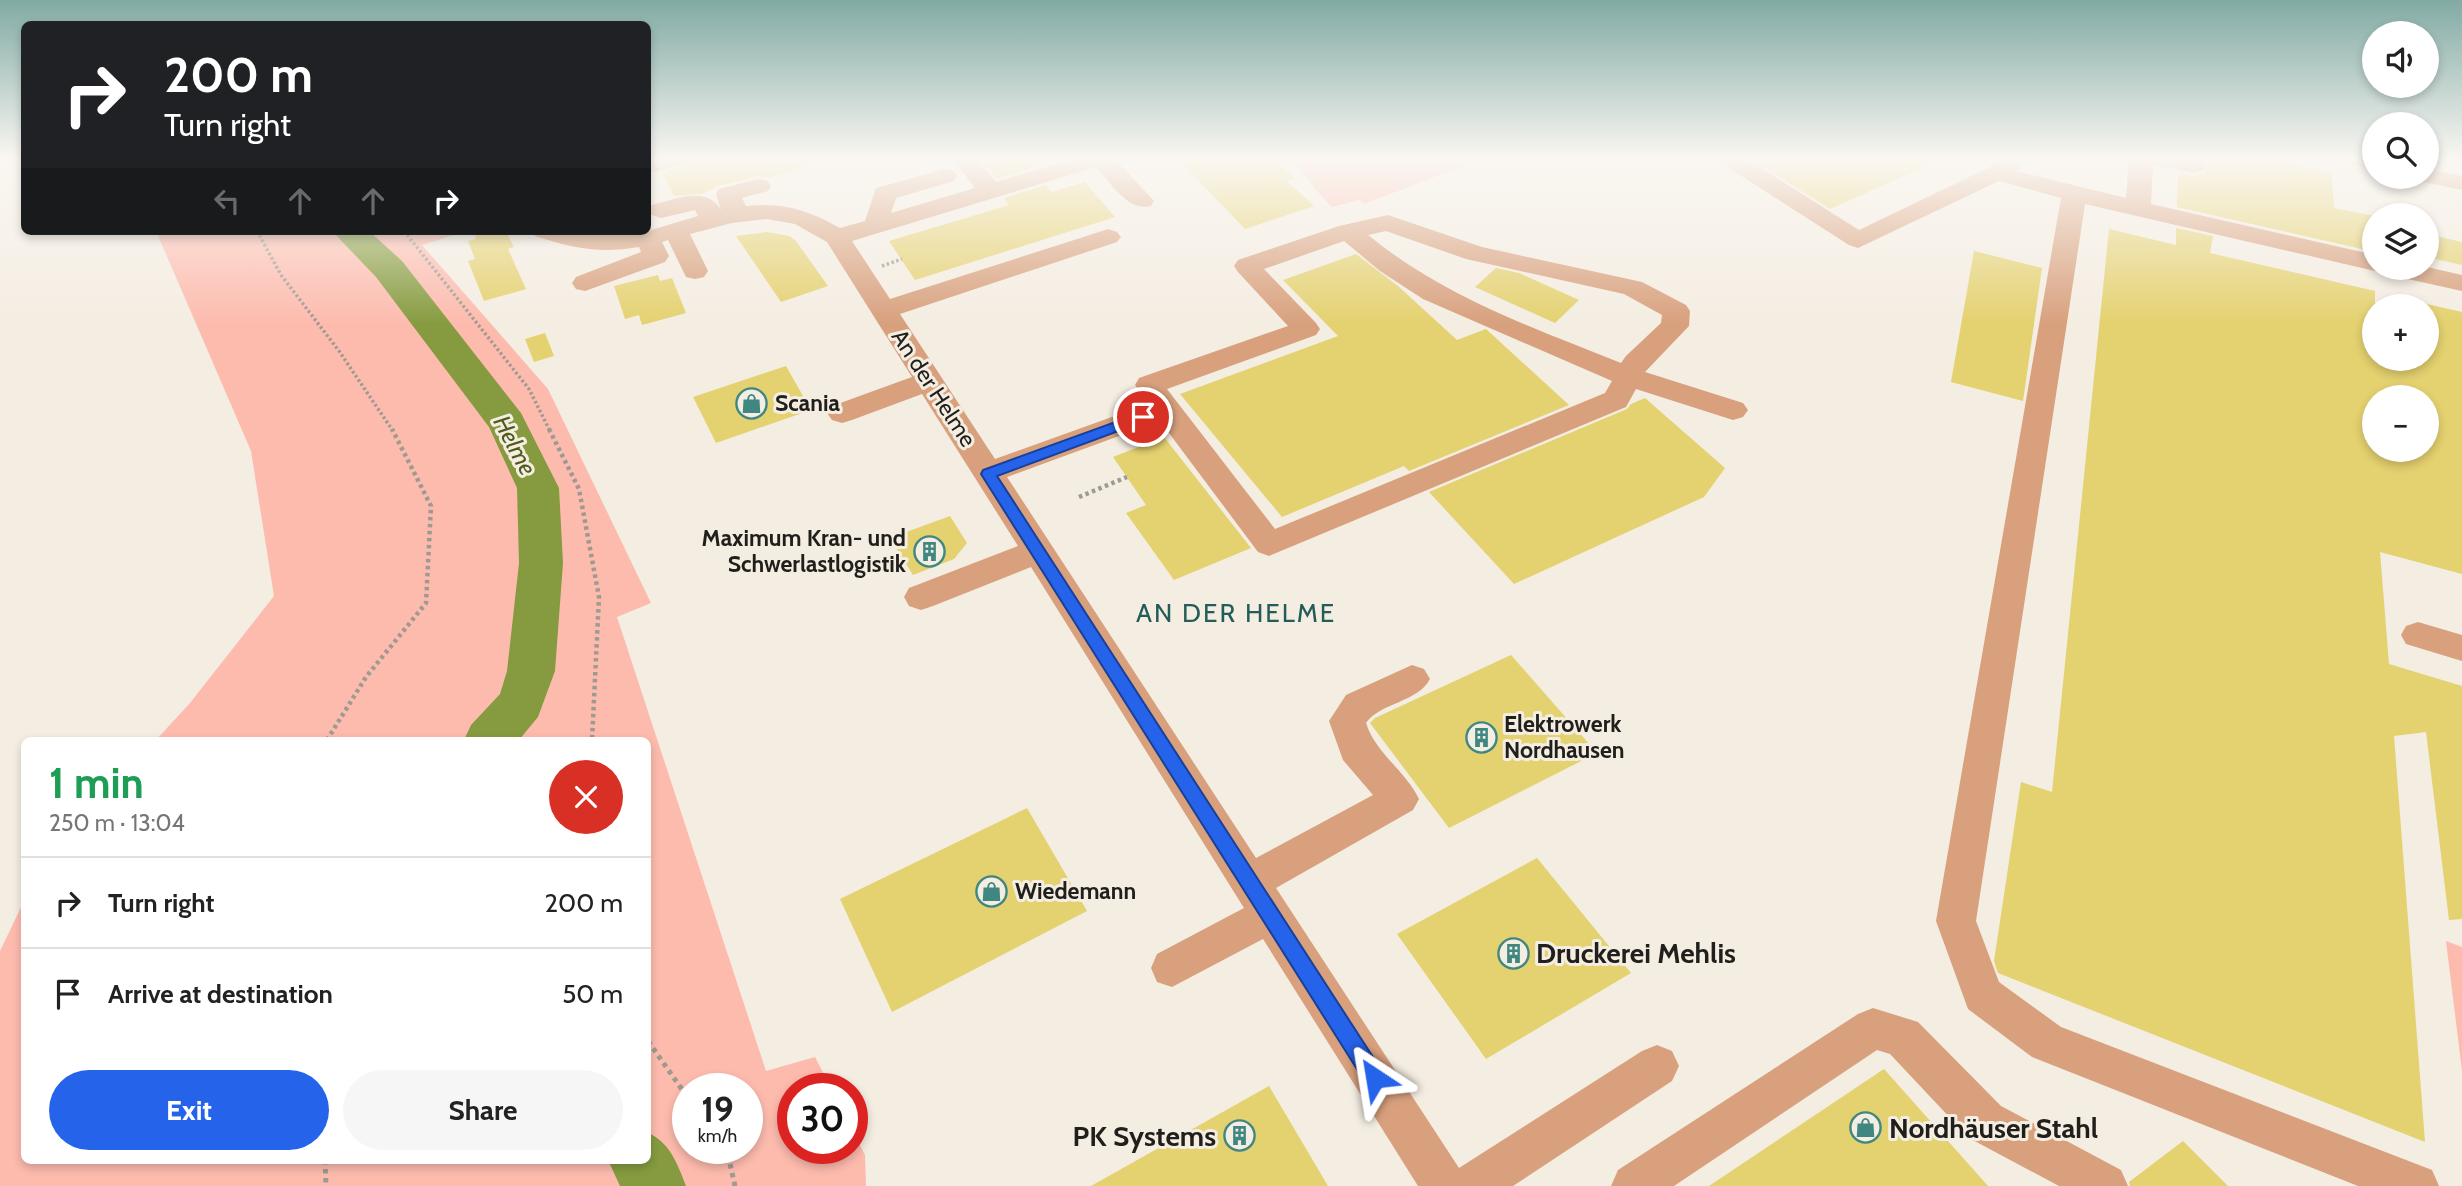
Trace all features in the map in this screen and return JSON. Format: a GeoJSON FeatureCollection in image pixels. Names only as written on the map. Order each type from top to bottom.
{"type":"FeatureCollection","features":[{"type":"Feature","properties":{"kind":"street"},"geometry":{"type":"LineString","coordinates":[[725,218],[726,213]]}},
{"type":"Feature","properties":{"kind":"street","name":"An der Helme"},"geometry":{"type":"LineString","coordinates":[[651,230],[756,213]]}},
{"type":"Feature","properties":{"kind":"street","name":"An der Helme"},"geometry":{"type":"LineString","coordinates":[[794,213],[821,224],[837,237],[1444,1186]]}},
{"type":"Feature","properties":{"kind":"street"},"geometry":{"type":"LineString","coordinates":[[878,213],[878,225]]}},
{"type":"Feature","properties":{"kind":"street"},"geometry":{"type":"LineString","coordinates":[[837,237],[917,213]]}},
{"type":"Feature","properties":{"kind":"street"},"geometry":{"type":"LineString","coordinates":[[1816,213],[1858,240],[1913,213]]}},
{"type":"Feature","properties":{"kind":"street"},"geometry":{"type":"LineString","coordinates":[[2071,213],[1956,920],[1983,995],[2047,1042],[2416,1186]]}},
{"type":"Feature","properties":{"kind":"street"},"geometry":{"type":"LineString","coordinates":[[2153,213],[2362,261]]}},
{"type":"Feature","properties":{"kind":"street"},"geometry":{"type":"LineString","coordinates":[[1388,223],[1475,253],[1633,288],[1676,311],[1675,326],[1636,362],[1616,400],[1269,544],[1149,385],[1306,329],[1248,265],[1348,231],[1388,223]]}},
{"type":"Feature","properties":{"kind":"street"},"geometry":{"type":"LineString","coordinates":[[662,226],[695,271]]}},
{"type":"Feature","properties":{"kind":"street"},"geometry":{"type":"LineString","coordinates":[[585,283],[656,256],[662,226]]}},
{"type":"Feature","properties":{"kind":"street"},"geometry":{"type":"LineString","coordinates":[[1348,231],[1389,265],[1433,293],[1628,377],[1733,410]]}},
{"type":"Feature","properties":{"kind":"street","name":"An der Helme"},"geometry":{"type":"LineString","coordinates":[[552,235],[585,244],[610,244],[636,235]]}},
{"type":"Feature","properties":{"kind":"street"},"geometry":{"type":"LineString","coordinates":[[884,310],[1108,237]]}},
{"type":"Feature","properties":{"kind":"street"},"geometry":{"type":"LineString","coordinates":[[1433,293],[1475,253]]}},
{"type":"Feature","properties":{"kind":"street"},"geometry":{"type":"LineString","coordinates":[[2439,278],[2462,283]]}},
{"type":"Feature","properties":{"kind":"street"},"geometry":{"type":"LineString","coordinates":[[842,413],[929,382]]}},
{"type":"Feature","properties":{"kind":"street"},"geometry":{"type":"LineString","coordinates":[[988,474],[1166,408]]}},
{"type":"Feature","properties":{"kind":"street"},"geometry":{"type":"LineString","coordinates":[[922,597],[1038,551]]}},
{"type":"Feature","properties":{"kind":"street"},"geometry":{"type":"LineString","coordinates":[[2418,635],[2462,648]]}},
{"type":"Feature","properties":{"kind":"street"},"geometry":{"type":"LineString","coordinates":[[1172,968],[1260,898],[1400,799],[1356,749],[1347,721],[1359,705],[1412,679]]}},
{"type":"Feature","properties":{"kind":"street"},"geometry":{"type":"LineString","coordinates":[[1634,1186],[1873,1028],[1903,1037],[1985,1122],[2105,1186]]}},
{"type":"Feature","properties":{"kind":"street"},"geometry":{"type":"LineString","coordinates":[[1472,1186],[1657,1066]]}},
{"type":"Feature","properties":{"kind":"path"},"geometry":{"type":"LineString","coordinates":[[259,235],[281,275],[339,351],[397,437],[431,506],[426,603],[366,677],[329,737]]}},
{"type":"Feature","properties":{"kind":"path"},"geometry":{"type":"LineString","coordinates":[[407,235],[529,389],[579,489],[599,597],[592,737]]}},
{"type":"Feature","properties":{"kind":"path"},"geometry":{"type":"LineString","coordinates":[[882,266],[902,259]]}},
{"type":"Feature","properties":{"kind":"path"},"geometry":{"type":"LineString","coordinates":[[1079,496],[1127,477]]}},
{"type":"Feature","properties":{"kind":"path"},"geometry":{"type":"LineString","coordinates":[[651,1045],[672,1075]]}},
{"type":"Feature","properties":{"kind":"path"},"geometry":{"type":"LineString","coordinates":[[325,1164],[326,1186]]}},
{"type":"Feature","properties":{"kind":"path"},"geometry":{"type":"LineString","coordinates":[[730,1164],[735,1186]]}},
{"type":"Feature","properties":{"kind":"shaded area"},"geometry":{"type":"Polygon","coordinates":[[[158,235],[453,235],[422,245],[548,389],[651,603],[617,617],[766,1071],[815,1057],[823,1073],[777,1073],[777,1164],[865,1164],[866,1186],[0,1186],[0,951],[21,907],[21,1164],[651,1164],[651,737],[159,737],[190,703],[274,596],[251,451],[158,235]]]}},
{"type":"Feature","properties":{"kind":"shaded area"},"geometry":{"type":"Polygon","coordinates":[[[2446,941],[2462,947],[2462,1071],[2446,941]]]}},
{"type":"Feature","properties":{"kind":"building"},"geometry":{"type":"Polygon","coordinates":[[[981,213],[1112,213],[1115,217],[915,280],[889,241],[981,213]]]}},
{"type":"Feature","properties":{"kind":"building"},"geometry":{"type":"Polygon","coordinates":[[[1230,213],[1292,213],[1245,229],[1230,213]]]}},
{"type":"Feature","properties":{"kind":"building"},"geometry":{"type":"Polygon","coordinates":[[[2205,213],[2361,213],[2362,249],[2205,213]]]}},
{"type":"Feature","properties":{"kind":"building"},"geometry":{"type":"Polygon","coordinates":[[[2176,228],[2213,236],[2210,253],[2375,291],[2375,294],[2362,294],[2362,371],[2439,371],[2439,307],[2462,312],[2462,574],[2380,552],[2389,664],[2462,686],[2462,919],[2449,920],[2426,732],[2394,736],[2425,1142],[1998,973],[1994,961],[2021,782],[2052,792],[2109,229],[2176,245],[2176,228]]]}},
{"type":"Feature","properties":{"kind":"building"},"geometry":{"type":"Polygon","coordinates":[[[767,232],[789,236],[796,241],[828,286],[781,302],[736,236],[767,232]]]}},
{"type":"Feature","properties":{"kind":"building"},"geometry":{"type":"Polygon","coordinates":[[[475,235],[508,235],[514,247],[508,249],[526,289],[484,301],[468,261],[475,259],[468,241],[476,239],[475,235]]]}},
{"type":"Feature","properties":{"kind":"building"},"geometry":{"type":"Polygon","coordinates":[[[2439,237],[2462,242],[2462,265],[2439,260],[2439,237]]]}},
{"type":"Feature","properties":{"kind":"building"},"geometry":{"type":"Polygon","coordinates":[[[1974,251],[2042,268],[2023,401],[1951,382],[1974,251]]]}},
{"type":"Feature","properties":{"kind":"building"},"geometry":{"type":"Polygon","coordinates":[[[1356,254],[1398,286],[1457,340],[1486,329],[1569,405],[1409,471],[1404,466],[1282,517],[1180,394],[1338,336],[1283,280],[1356,254]]]}},
{"type":"Feature","properties":{"kind":"building"},"geometry":{"type":"Polygon","coordinates":[[[1496,268],[1519,273],[1579,300],[1555,323],[1475,287],[1496,268]]]}},
{"type":"Feature","properties":{"kind":"building"},"geometry":{"type":"Polygon","coordinates":[[[658,275],[660,281],[672,278],[686,313],[642,325],[639,315],[625,319],[614,286],[658,275]]]}},
{"type":"Feature","properties":{"kind":"building"},"geometry":{"type":"Polygon","coordinates":[[[545,333],[554,356],[534,362],[525,339],[545,333]]]}},
{"type":"Feature","properties":{"kind":"building","name":"Scania"},"geometry":{"type":"Polygon","coordinates":[[[786,366],[811,410],[716,443],[693,397],[786,366]]]}},
{"type":"Feature","properties":{"kind":"building"},"geometry":{"type":"Polygon","coordinates":[[[1645,398],[1725,468],[1704,497],[1514,584],[1429,492],[1627,409],[1631,404],[1645,398]]]}},
{"type":"Feature","properties":{"kind":"building"},"geometry":{"type":"Polygon","coordinates":[[[1164,437],[1251,548],[1174,580],[1126,513],[1146,505],[1113,457],[1164,437]]]}},
{"type":"Feature","properties":{"kind":"building","name":"Maximum Kran- und Schwerlastlogistik"},"geometry":{"type":"Polygon","coordinates":[[[950,516],[967,543],[954,559],[913,575],[890,538],[950,516]]]}},
{"type":"Feature","properties":{"kind":"building","name":"Elektrowerk Nordhausen"},"geometry":{"type":"Polygon","coordinates":[[[1511,655],[1597,753],[1449,828],[1370,723],[1375,718],[1511,655]]]}},
{"type":"Feature","properties":{"kind":"building"},"geometry":{"type":"Polygon","coordinates":[[[1027,808],[1087,911],[892,1012],[840,899],[1027,808]]]}},
{"type":"Feature","properties":{"kind":"building","name":"Druckerei Mehlis"},"geometry":{"type":"Polygon","coordinates":[[[1537,858],[1631,973],[1486,1059],[1397,934],[1537,858]]]}},
{"type":"Feature","properties":{"kind":"building","name":"Nordhäuser Stahl"},"geometry":{"type":"Polygon","coordinates":[[[1884,1069],[1988,1186],[1709,1186],[1884,1069]]]}},
{"type":"Feature","properties":{"kind":"building","name":"PK Systems"},"geometry":{"type":"Polygon","coordinates":[[[1269,1086],[1328,1186],[1091,1186],[1269,1086]]]}},
{"type":"Feature","properties":{"kind":"building","name":"Nordhäuser Stahl"},"geometry":{"type":"Polygon","coordinates":[[[2183,1141],[2228,1186],[2130,1186],[2129,1182],[2183,1141]]]}},
{"type":"Feature","properties":{"kind":"waterway","name":"Helme"},"geometry":{"type":"LineString","coordinates":[[353,235],[389,269],[507,423],[538,488],[541,563],[531,671],[521,703],[492,737]]}},
{"type":"Feature","properties":{"kind":"waterway","name":"Helme"},"geometry":{"type":"LineString","coordinates":[[641,1164],[655,1186]]}},
{"type":"Feature","properties":{"kind":"place","name":"Scania"},"geometry":{"type":"Point","coordinates":[752,403]}},
{"type":"Feature","properties":{"kind":"place","name":"Maximum Kran- und Schwerlastlogistik"},"geometry":{"type":"Point","coordinates":[929,551]}},
{"type":"Feature","properties":{"kind":"place","name":"Elektrowerk Nordhausen"},"geometry":{"type":"Point","coordinates":[1481,737]}},
{"type":"Feature","properties":{"kind":"place","name":"Wiedemann"},"geometry":{"type":"Point","coordinates":[992,891]}},
{"type":"Feature","properties":{"kind":"place","name":"Druckerei Mehlis"},"geometry":{"type":"Point","coordinates":[1513,953]}},
{"type":"Feature","properties":{"kind":"place","name":"Nordhäuser Stahl"},"geometry":{"type":"Point","coordinates":[1866,1128]}},
{"type":"Feature","properties":{"kind":"place","name":"PK Systems"},"geometry":{"type":"Point","coordinates":[1239,1136]}},
{"type":"Feature","properties":{"kind":"district","name":"AN DER HELME"},"geometry":{"type":"Point","coordinates":[1236,613]}},
{"type":"Feature","properties":{"kind":"route"},"geometry":{"type":"LineString","coordinates":[[1143,417],[988,474],[1375,1078]]}}]}
